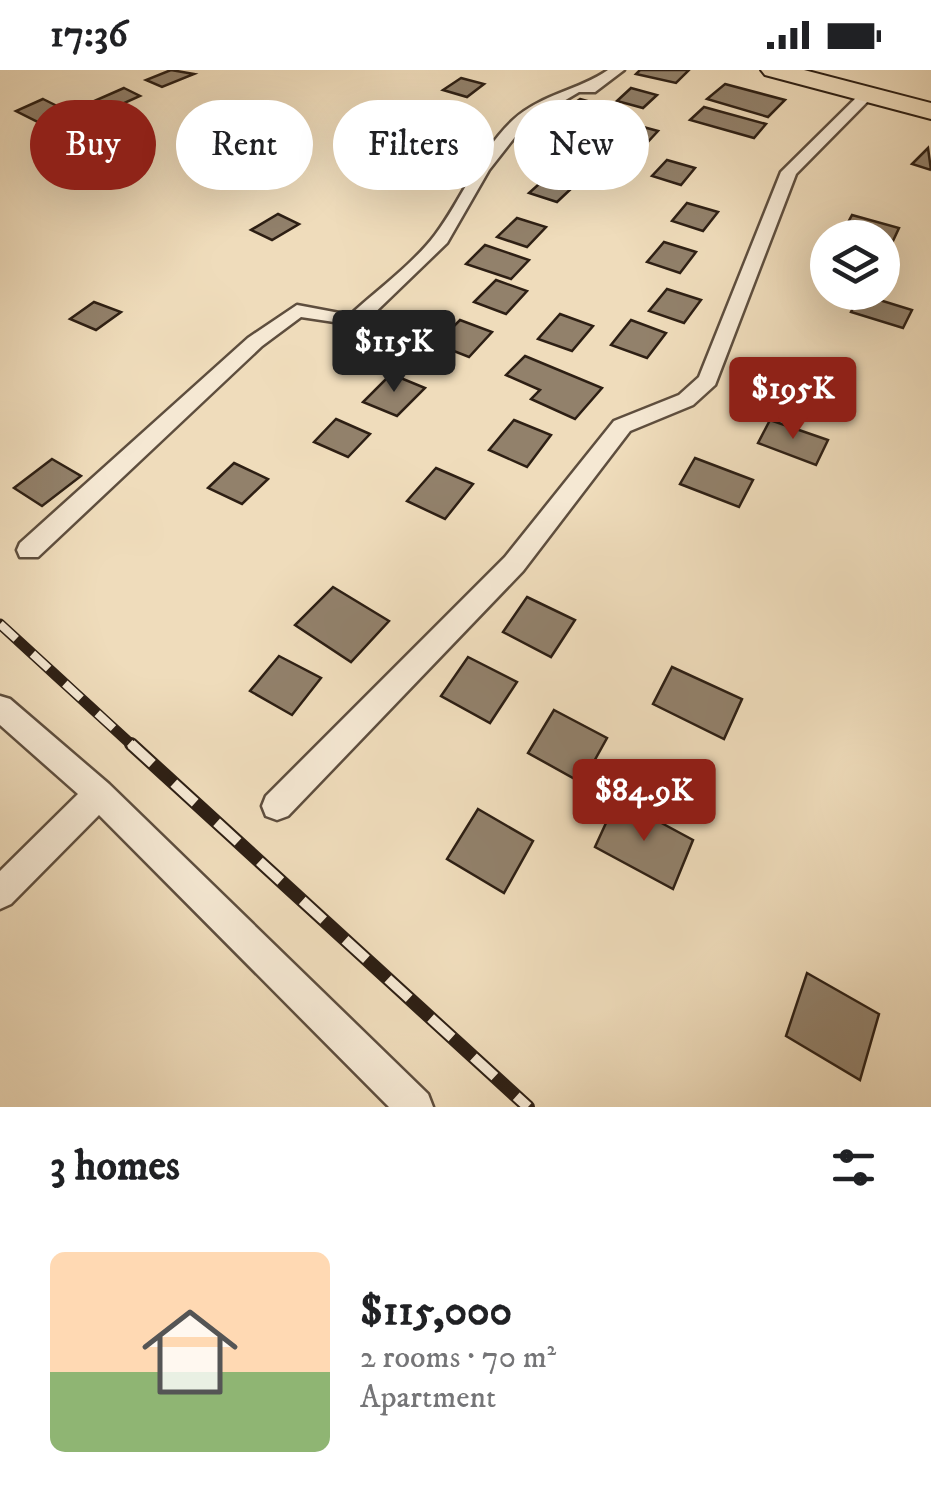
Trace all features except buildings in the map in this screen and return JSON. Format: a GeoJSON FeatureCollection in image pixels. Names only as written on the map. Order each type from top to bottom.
{"type":"FeatureCollection","features":[{"type":"Feature","properties":{"kind":"highway"},"geometry":{"type":"LineString","coordinates":[[774,70],[931,111]]}},
{"type":"Feature","properties":{"kind":"street"},"geometry":{"type":"LineString","coordinates":[[28,550],[255,342],[296,311],[354,322],[441,238],[482,169],[520,122],[576,88],[590,89],[617,70]]}},
{"type":"Feature","properties":{"kind":"street"},"geometry":{"type":"LineString","coordinates":[[277,806],[514,564],[622,426],[686,400],[708,380],[789,172],[868,94]]}},
{"type":"Feature","properties":{"kind":"street"},"geometry":{"type":"LineString","coordinates":[[0,708],[99,794],[415,1107]]}},
{"type":"Feature","properties":{"kind":"street"},"geometry":{"type":"LineString","coordinates":[[0,893],[99,794]]}},
{"type":"Feature","properties":{"kind":"railway"},"geometry":{"type":"LineString","coordinates":[[0,624],[134,747]]}},
{"type":"Feature","properties":{"kind":"railway"},"geometry":{"type":"LineString","coordinates":[[131,744],[528,1107]]}}]}
